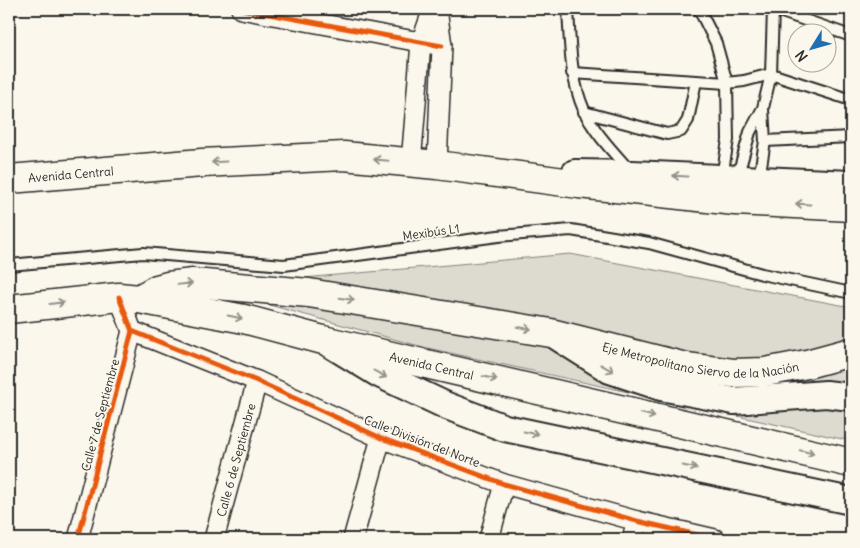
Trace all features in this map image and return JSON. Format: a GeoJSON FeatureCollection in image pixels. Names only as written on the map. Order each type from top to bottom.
{"type":"FeatureCollection","features":[{"type":"Feature","properties":{"kind":"highway","name":"Avenida Central"},"geometry":{"type":"LineString","coordinates":[[9,179],[202,163],[344,156],[735,201],[851,207]]}},
{"type":"Feature","properties":{"kind":"highway","name":"Eje Metropolitano Siervo de la Nación"},"geometry":{"type":"LineString","coordinates":[[129,298],[168,286],[193,283],[309,293],[551,333],[686,367],[733,373],[774,371],[851,352]]}},
{"type":"Feature","properties":{"kind":"highway","name":"Avenida Central"},"geometry":{"type":"LineString","coordinates":[[9,309],[129,298],[244,318],[323,340],[847,462]]}},
{"type":"Feature","properties":{"kind":"main road"},"geometry":{"type":"LineString","coordinates":[[482,171],[632,174],[851,184]]}},
{"type":"Feature","properties":{"kind":"main road"},"geometry":{"type":"LineString","coordinates":[[551,333],[610,370],[661,387],[734,401],[826,394],[851,397]]}},
{"type":"Feature","properties":{"kind":"main road"},"geometry":{"type":"LineString","coordinates":[[323,340],[379,374],[447,406],[505,428],[851,501]]}},
{"type":"Feature","properties":{"kind":"street"},"geometry":{"type":"LineString","coordinates":[[424,164],[421,43],[433,9]]}},
{"type":"Feature","properties":{"kind":"street"},"geometry":{"type":"LineString","coordinates":[[424,164],[442,46],[437,9]]}},
{"type":"Feature","properties":{"kind":"street"},"geometry":{"type":"LineString","coordinates":[[250,10],[442,46]]}},
{"type":"Feature","properties":{"kind":"street"},"geometry":{"type":"LineString","coordinates":[[129,298],[132,331]]}},
{"type":"Feature","properties":{"kind":"street","name":"Calle División del Norte"},"geometry":{"type":"LineString","coordinates":[[132,331],[257,381],[381,438],[504,484],[637,521],[715,539]]}},
{"type":"Feature","properties":{"kind":"street","name":"Calle 7 de Septiembre"},"geometry":{"type":"LineString","coordinates":[[78,539],[132,331]]}},
{"type":"Feature","properties":{"kind":"street","name":"Calle 6 de Septiembre"},"geometry":{"type":"LineString","coordinates":[[214,539],[257,381]]}},
{"type":"Feature","properties":{"kind":"street"},"geometry":{"type":"LineString","coordinates":[[353,539],[381,438]]}},
{"type":"Feature","properties":{"kind":"street"},"geometry":{"type":"LineString","coordinates":[[489,539],[504,484]]}},
{"type":"Feature","properties":{"kind":"street"},"geometry":{"type":"LineString","coordinates":[[632,539],[637,521]]}},
{"type":"Feature","properties":{"kind":"lane"},"geometry":{"type":"LineString","coordinates":[[568,9],[572,73],[584,112],[604,141],[632,174]]}},
{"type":"Feature","properties":{"kind":"lane"},"geometry":{"type":"LineString","coordinates":[[699,9],[716,43],[727,83],[728,140],[739,179]]}},
{"type":"Feature","properties":{"kind":"lane"},"geometry":{"type":"LineString","coordinates":[[739,179],[750,132],[763,108],[772,74],[773,9],[851,36]]}},
{"type":"Feature","properties":{"kind":"lane"},"geometry":{"type":"LineString","coordinates":[[572,73],[727,83],[772,74],[851,100]]}},
{"type":"Feature","properties":{"kind":"lane"},"geometry":{"type":"LineString","coordinates":[[584,112],[667,134],[681,131],[688,120],[696,81]]}},
{"type":"Feature","properties":{"kind":"lane"},"geometry":{"type":"LineString","coordinates":[[739,179],[765,141],[763,108]]}},
{"type":"Feature","properties":{"kind":"lane"},"geometry":{"type":"LineString","coordinates":[[765,141],[851,137]]}},
{"type":"Feature","properties":{"kind":"lane","name":"Mexibús L1"},"geometry":{"type":"LineString","coordinates":[[9,265],[143,253],[284,264],[498,236],[571,230],[649,243],[762,274],[851,293]]}},
{"type":"Feature","properties":{"kind":"shaded area"},"geometry":{"type":"Polygon","coordinates":[[[570,254],[851,307],[851,441],[423,347],[203,287],[570,254]]]}},
{"type":"Feature","properties":{"kind":"cycle path"},"geometry":{"type":"LineString","coordinates":[[241,9],[442,46]]}},
{"type":"Feature","properties":{"kind":"cycle path"},"geometry":{"type":"LineString","coordinates":[[78,539],[132,331],[119,297]]}},
{"type":"Feature","properties":{"kind":"cycle path"},"geometry":{"type":"LineString","coordinates":[[132,331],[257,381],[381,438],[504,484],[637,521],[715,539]]}}]}
